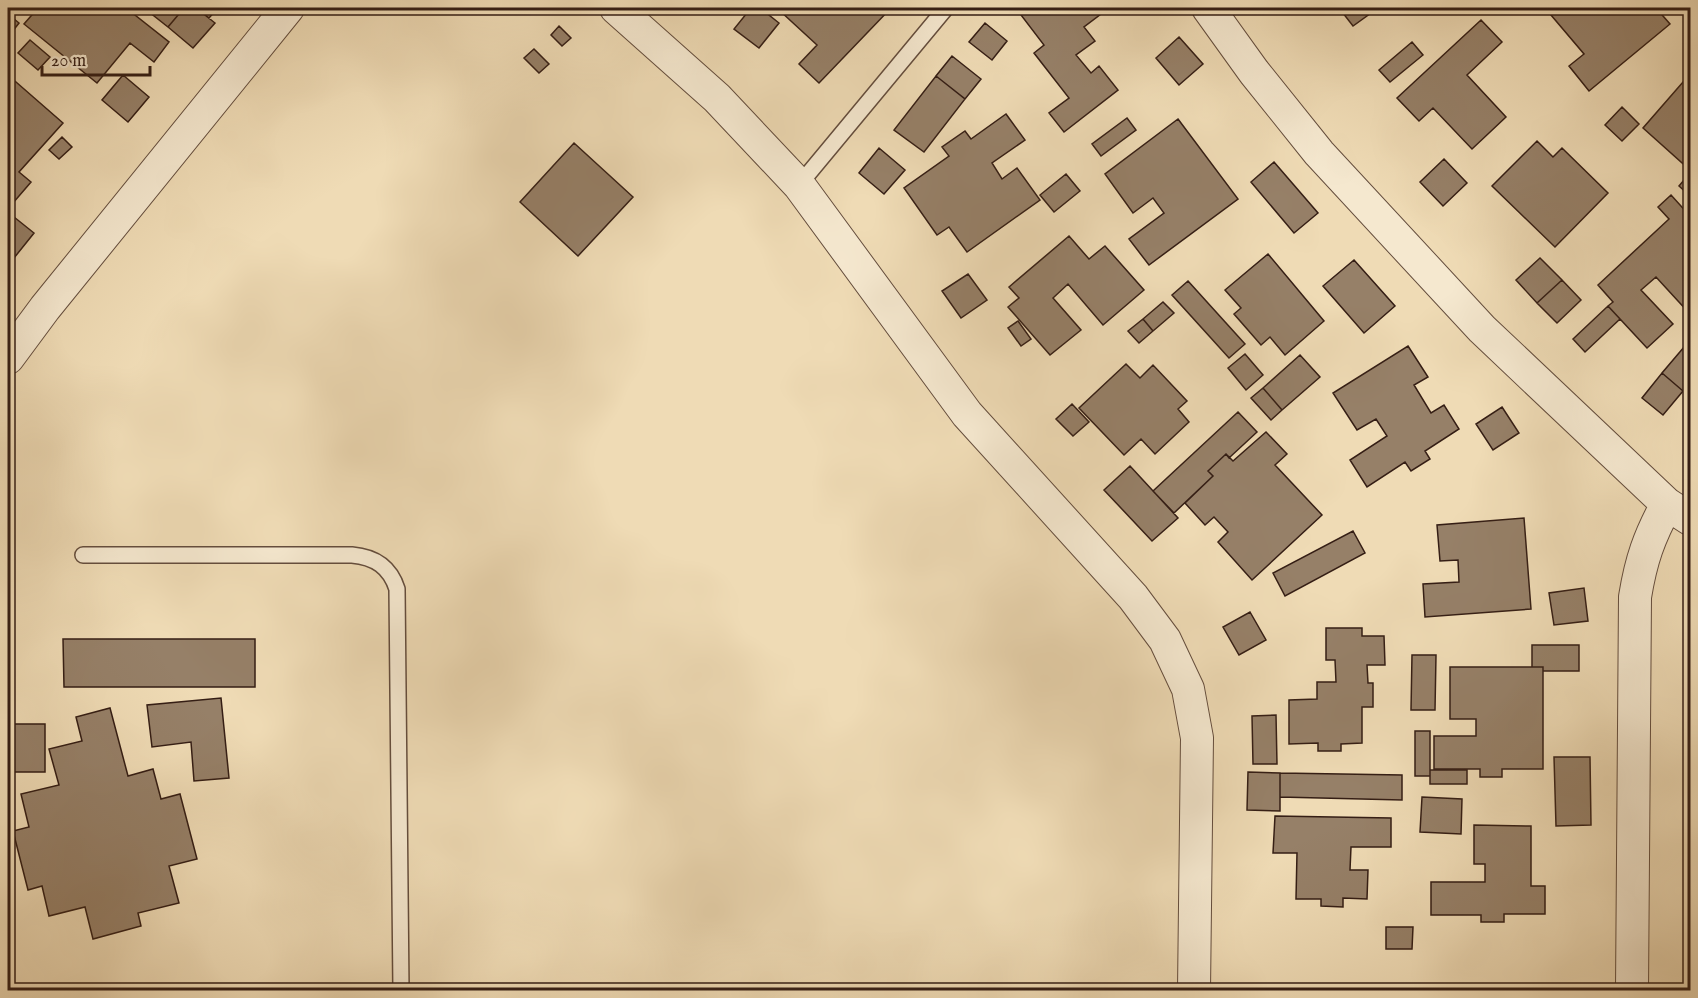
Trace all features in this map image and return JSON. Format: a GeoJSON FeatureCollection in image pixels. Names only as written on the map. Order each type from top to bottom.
{"type":"FeatureCollection","features":[{"type":"Feature","properties":{"kind":"street"},"geometry":{"type":"LineString","coordinates":[[8,358],[45,308],[288,8]]}},
{"type":"Feature","properties":{"kind":"street"},"geometry":{"type":"LineString","coordinates":[[616,8],[717,98],[799,185],[967,414],[1133,597],[1165,640],[1188,689],[1197,738],[1194,990]]}},
{"type":"Feature","properties":{"kind":"street"},"geometry":{"type":"LineString","coordinates":[[1208,8],[1254,72],[1318,153],[1482,329],[1679,512],[1647,544],[1640,565],[1635,597],[1632,990]]}},
{"type":"Feature","properties":{"kind":"lane"},"geometry":{"type":"LineString","coordinates":[[799,185],[946,8]]}},
{"type":"Feature","properties":{"kind":"lane"},"geometry":{"type":"LineString","coordinates":[[83,555],[366,556],[377,561],[394,578],[397,589],[401,990]]}},
{"type":"Feature","properties":{"kind":"building"},"geometry":{"type":"Polygon","coordinates":[[[38,8],[126,8],[169,42],[154,62],[130,43],[97,83],[24,24],[38,8]]]}},
{"type":"Feature","properties":{"kind":"building"},"geometry":{"type":"Polygon","coordinates":[[[144,8],[184,8],[168,27],[144,8]]]}},
{"type":"Feature","properties":{"kind":"building"},"geometry":{"type":"Polygon","coordinates":[[[184,8],[196,8],[215,23],[193,48],[168,27],[184,8]]]}},
{"type":"Feature","properties":{"kind":"building"},"geometry":{"type":"Polygon","coordinates":[[[218,8],[209,18],[199,10],[218,8]]]}},
{"type":"Feature","properties":{"kind":"building"},"geometry":{"type":"Polygon","coordinates":[[[751,8],[760,8],[779,23],[759,48],[734,29],[751,8]]]}},
{"type":"Feature","properties":{"kind":"building"},"geometry":{"type":"Polygon","coordinates":[[[781,8],[891,8],[819,83],[799,64],[817,45],[779,10],[781,8]]]}},
{"type":"Feature","properties":{"kind":"building"},"geometry":{"type":"Polygon","coordinates":[[[1031,8],[1109,8],[1084,27],[1095,41],[1076,55],[1091,73],[1099,66],[1118,90],[1064,132],[1049,113],[1069,98],[1034,53],[1044,45],[1021,15],[1031,8]]]}},
{"type":"Feature","properties":{"kind":"building"},"geometry":{"type":"Polygon","coordinates":[[[1339,8],[1378,8],[1353,26],[1339,8]]]}},
{"type":"Feature","properties":{"kind":"building"},"geometry":{"type":"Polygon","coordinates":[[[1545,8],[1656,8],[1670,24],[1589,91],[1569,66],[1584,54],[1545,8]]]}},
{"type":"Feature","properties":{"kind":"building"},"geometry":{"type":"Polygon","coordinates":[[[8,14],[19,23],[8,37],[8,14]]]}},
{"type":"Feature","properties":{"kind":"building"},"geometry":{"type":"Polygon","coordinates":[[[1481,20],[1502,42],[1467,75],[1506,117],[1472,149],[1433,108],[1419,121],[1397,98],[1481,20]]]}},
{"type":"Feature","properties":{"kind":"building"},"geometry":{"type":"Polygon","coordinates":[[[985,23],[1007,41],[992,60],[969,42],[985,23]]]}},
{"type":"Feature","properties":{"kind":"building"},"geometry":{"type":"Polygon","coordinates":[[[559,26],[571,38],[562,46],[551,35],[559,26]]]}},
{"type":"Feature","properties":{"kind":"building"},"geometry":{"type":"Polygon","coordinates":[[[1179,37],[1203,64],[1179,85],[1156,58],[1179,37]]]}},
{"type":"Feature","properties":{"kind":"building"},"geometry":{"type":"Polygon","coordinates":[[[30,40],[50,57],[38,70],[18,53],[30,40]]]}},
{"type":"Feature","properties":{"kind":"building"},"geometry":{"type":"Polygon","coordinates":[[[1412,42],[1423,55],[1390,82],[1379,70],[1412,42]]]}},
{"type":"Feature","properties":{"kind":"building"},"geometry":{"type":"Polygon","coordinates":[[[534,49],[549,64],[539,73],[524,58],[534,49]]]}},
{"type":"Feature","properties":{"kind":"building"},"geometry":{"type":"Polygon","coordinates":[[[952,56],[981,79],[965,99],[936,76],[952,56]]]}},
{"type":"Feature","properties":{"kind":"building"},"geometry":{"type":"Polygon","coordinates":[[[1690,74],[1690,170],[1643,128],[1690,74]]]}},
{"type":"Feature","properties":{"kind":"building"},"geometry":{"type":"Polygon","coordinates":[[[8,75],[63,123],[19,172],[31,182],[13,203],[8,199],[8,75]]]}},
{"type":"Feature","properties":{"kind":"building"},"geometry":{"type":"Polygon","coordinates":[[[123,75],[149,97],[128,122],[102,100],[123,75]]]}},
{"type":"Feature","properties":{"kind":"building"},"geometry":{"type":"Polygon","coordinates":[[[936,76],[965,99],[924,152],[894,130],[936,76]]]}},
{"type":"Feature","properties":{"kind":"building"},"geometry":{"type":"Polygon","coordinates":[[[1622,107],[1639,124],[1622,141],[1605,125],[1622,107]]]}},
{"type":"Feature","properties":{"kind":"building"},"geometry":{"type":"Polygon","coordinates":[[[1006,114],[1025,140],[992,163],[1002,179],[1017,168],[1040,200],[967,252],[949,227],[937,235],[904,188],[949,156],[942,147],[965,131],[971,139],[1006,114]]]}},
{"type":"Feature","properties":{"kind":"building"},"geometry":{"type":"Polygon","coordinates":[[[1127,118],[1136,130],[1101,156],[1092,144],[1127,118]]]}},
{"type":"Feature","properties":{"kind":"building"},"geometry":{"type":"Polygon","coordinates":[[[1178,119],[1238,199],[1149,265],[1129,239],[1164,213],[1153,198],[1133,213],[1105,174],[1178,119]]]}},
{"type":"Feature","properties":{"kind":"building"},"geometry":{"type":"Polygon","coordinates":[[[62,137],[72,147],[59,159],[49,150],[62,137]]]}},
{"type":"Feature","properties":{"kind":"building"},"geometry":{"type":"Polygon","coordinates":[[[1537,141],[1553,157],[1562,148],[1608,193],[1555,247],[1492,186],[1537,141]]]}},
{"type":"Feature","properties":{"kind":"building"},"geometry":{"type":"Polygon","coordinates":[[[574,143],[633,197],[578,256],[520,202],[574,143]]]}},
{"type":"Feature","properties":{"kind":"building"},"geometry":{"type":"Polygon","coordinates":[[[879,148],[905,170],[884,194],[859,173],[879,148]]]}},
{"type":"Feature","properties":{"kind":"building"},"geometry":{"type":"Polygon","coordinates":[[[1444,159],[1467,183],[1443,206],[1420,182],[1444,159]]]}},
{"type":"Feature","properties":{"kind":"building"},"geometry":{"type":"Polygon","coordinates":[[[1274,162],[1318,213],[1294,233],[1251,182],[1274,162]]]}},
{"type":"Feature","properties":{"kind":"building"},"geometry":{"type":"Polygon","coordinates":[[[1690,173],[1690,196],[1679,186],[1690,173]]]}},
{"type":"Feature","properties":{"kind":"building"},"geometry":{"type":"Polygon","coordinates":[[[1066,174],[1080,191],[1054,212],[1040,195],[1066,174]]]}},
{"type":"Feature","properties":{"kind":"building"},"geometry":{"type":"Polygon","coordinates":[[[1671,195],[1690,216],[1690,314],[1656,277],[1641,290],[1673,324],[1647,348],[1608,306],[1613,302],[1598,285],[1669,219],[1658,207],[1671,195]]]}},
{"type":"Feature","properties":{"kind":"building"},"geometry":{"type":"Polygon","coordinates":[[[9,213],[34,233],[14,258],[8,254],[9,213]]]}},
{"type":"Feature","properties":{"kind":"building"},"geometry":{"type":"Polygon","coordinates":[[[1069,236],[1089,259],[1105,246],[1144,290],[1103,325],[1068,284],[1053,298],[1081,330],[1050,355],[1008,307],[1019,298],[1009,287],[1069,236]]]}},
{"type":"Feature","properties":{"kind":"building"},"geometry":{"type":"Polygon","coordinates":[[[1268,254],[1324,321],[1285,355],[1270,337],[1261,345],[1234,314],[1241,308],[1225,290],[1268,254]]]}},
{"type":"Feature","properties":{"kind":"building"},"geometry":{"type":"Polygon","coordinates":[[[1540,258],[1562,280],[1537,303],[1516,280],[1540,258]]]}},
{"type":"Feature","properties":{"kind":"building"},"geometry":{"type":"Polygon","coordinates":[[[1354,260],[1395,306],[1364,333],[1323,286],[1354,260]]]}},
{"type":"Feature","properties":{"kind":"building"},"geometry":{"type":"Polygon","coordinates":[[[968,274],[987,300],[961,318],[942,291],[968,274]]]}},
{"type":"Feature","properties":{"kind":"building"},"geometry":{"type":"Polygon","coordinates":[[[1562,280],[1581,300],[1557,323],[1537,303],[1562,280]]]}},
{"type":"Feature","properties":{"kind":"building"},"geometry":{"type":"Polygon","coordinates":[[[1188,281],[1245,344],[1229,358],[1172,295],[1188,281]]]}},
{"type":"Feature","properties":{"kind":"building"},"geometry":{"type":"Polygon","coordinates":[[[1163,302],[1174,313],[1153,331],[1143,319],[1163,302]]]}},
{"type":"Feature","properties":{"kind":"building"},"geometry":{"type":"Polygon","coordinates":[[[1608,306],[1620,319],[1585,352],[1573,339],[1608,306]]]}},
{"type":"Feature","properties":{"kind":"building"},"geometry":{"type":"Polygon","coordinates":[[[1143,319],[1153,331],[1139,343],[1128,331],[1143,319]]]}},
{"type":"Feature","properties":{"kind":"building"},"geometry":{"type":"Polygon","coordinates":[[[1018,321],[1031,339],[1021,346],[1008,328],[1018,321]]]}},
{"type":"Feature","properties":{"kind":"building"},"geometry":{"type":"Polygon","coordinates":[[[1690,340],[1690,383],[1683,391],[1662,373],[1690,340]]]}},
{"type":"Feature","properties":{"kind":"building"},"geometry":{"type":"Polygon","coordinates":[[[1408,346],[1428,377],[1414,385],[1431,413],[1444,405],[1459,429],[1425,451],[1430,459],[1411,471],[1405,462],[1367,487],[1350,460],[1387,436],[1376,419],[1357,430],[1333,393],[1408,346]]]}},
{"type":"Feature","properties":{"kind":"building"},"geometry":{"type":"Polygon","coordinates":[[[1245,354],[1263,375],[1246,390],[1228,368],[1245,354]]]}},
{"type":"Feature","properties":{"kind":"building"},"geometry":{"type":"Polygon","coordinates":[[[1300,355],[1320,377],[1282,410],[1263,388],[1300,355]]]}},
{"type":"Feature","properties":{"kind":"building"},"geometry":{"type":"Polygon","coordinates":[[[1126,364],[1140,378],[1153,365],[1187,401],[1178,409],[1189,422],[1155,454],[1141,439],[1124,455],[1079,408],[1126,364]]]}},
{"type":"Feature","properties":{"kind":"building"},"geometry":{"type":"Polygon","coordinates":[[[1662,373],[1683,391],[1663,415],[1642,398],[1662,373]]]}},
{"type":"Feature","properties":{"kind":"building"},"geometry":{"type":"Polygon","coordinates":[[[1263,388],[1282,410],[1271,420],[1251,398],[1263,388]]]}},
{"type":"Feature","properties":{"kind":"building"},"geometry":{"type":"Polygon","coordinates":[[[1072,404],[1089,422],[1073,436],[1056,419],[1072,404]]]}},
{"type":"Feature","properties":{"kind":"building"},"geometry":{"type":"Polygon","coordinates":[[[1502,407],[1519,433],[1493,450],[1476,424],[1502,407]]]}},
{"type":"Feature","properties":{"kind":"building"},"geometry":{"type":"Polygon","coordinates":[[[1238,412],[1257,432],[1229,458],[1226,454],[1208,471],[1213,476],[1174,513],[1153,491],[1238,412]]]}},
{"type":"Feature","properties":{"kind":"building"},"geometry":{"type":"Polygon","coordinates":[[[1266,432],[1287,454],[1275,465],[1322,515],[1252,580],[1218,542],[1228,532],[1214,517],[1205,525],[1185,503],[1213,476],[1208,471],[1226,454],[1233,461],[1266,432]]]}},
{"type":"Feature","properties":{"kind":"building"},"geometry":{"type":"Polygon","coordinates":[[[1130,466],[1178,518],[1152,541],[1104,490],[1130,466]]]}},
{"type":"Feature","properties":{"kind":"building"},"geometry":{"type":"Polygon","coordinates":[[[1524,518],[1531,609],[1425,617],[1423,584],[1459,582],[1458,560],[1440,561],[1437,525],[1524,518]]]}},
{"type":"Feature","properties":{"kind":"building"},"geometry":{"type":"Polygon","coordinates":[[[1353,531],[1365,553],[1285,596],[1273,573],[1353,531]]]}},
{"type":"Feature","properties":{"kind":"building"},"geometry":{"type":"Polygon","coordinates":[[[1584,588],[1588,621],[1554,625],[1549,593],[1584,588]]]}},
{"type":"Feature","properties":{"kind":"building"},"geometry":{"type":"Polygon","coordinates":[[[1250,612],[1266,640],[1239,655],[1223,627],[1250,612]]]}},
{"type":"Feature","properties":{"kind":"building"},"geometry":{"type":"Polygon","coordinates":[[[1326,628],[1362,628],[1362,636],[1384,636],[1385,665],[1367,665],[1368,683],[1373,683],[1373,707],[1362,707],[1362,743],[1341,744],[1341,751],[1318,751],[1318,743],[1289,744],[1289,700],[1317,699],[1317,682],[1336,682],[1335,660],[1326,660],[1326,628]]]}},
{"type":"Feature","properties":{"kind":"building"},"geometry":{"type":"Polygon","coordinates":[[[63,639],[255,639],[255,687],[64,687],[63,639]]]}},
{"type":"Feature","properties":{"kind":"building"},"geometry":{"type":"Polygon","coordinates":[[[1532,645],[1579,645],[1579,671],[1543,671],[1543,667],[1532,667],[1532,645]]]}},
{"type":"Feature","properties":{"kind":"building"},"geometry":{"type":"Polygon","coordinates":[[[1412,655],[1436,655],[1435,710],[1411,710],[1412,655]]]}},
{"type":"Feature","properties":{"kind":"building"},"geometry":{"type":"Polygon","coordinates":[[[1450,667],[1543,667],[1543,769],[1502,769],[1502,777],[1480,777],[1480,769],[1434,769],[1434,736],[1476,736],[1476,719],[1450,719],[1450,667]]]}},
{"type":"Feature","properties":{"kind":"building"},"geometry":{"type":"Polygon","coordinates":[[[221,698],[229,778],[194,781],[191,742],[152,747],[147,705],[221,698]]]}},
{"type":"Feature","properties":{"kind":"building"},"geometry":{"type":"Polygon","coordinates":[[[110,708],[128,776],[153,769],[161,799],[180,794],[197,859],[169,866],[179,903],[138,913],[141,926],[93,939],[85,907],[49,916],[42,886],[28,890],[13,831],[29,827],[21,794],[59,785],[49,749],[82,741],[76,717],[110,708]]]}},
{"type":"Feature","properties":{"kind":"building"},"geometry":{"type":"Polygon","coordinates":[[[1276,715],[1277,764],[1253,764],[1252,716],[1276,715]]]}},
{"type":"Feature","properties":{"kind":"building"},"geometry":{"type":"Polygon","coordinates":[[[8,724],[45,724],[45,772],[8,772],[8,724]]]}},
{"type":"Feature","properties":{"kind":"building"},"geometry":{"type":"Polygon","coordinates":[[[1415,731],[1430,731],[1430,776],[1415,776],[1415,731]]]}},
{"type":"Feature","properties":{"kind":"building"},"geometry":{"type":"Polygon","coordinates":[[[1554,757],[1590,757],[1591,825],[1556,826],[1554,757]]]}},
{"type":"Feature","properties":{"kind":"building"},"geometry":{"type":"Polygon","coordinates":[[[1430,770],[1467,770],[1467,784],[1430,784],[1430,770]]]}},
{"type":"Feature","properties":{"kind":"building"},"geometry":{"type":"Polygon","coordinates":[[[1248,772],[1280,773],[1280,811],[1247,810],[1248,772]]]}},
{"type":"Feature","properties":{"kind":"building"},"geometry":{"type":"Polygon","coordinates":[[[1280,773],[1402,775],[1402,800],[1280,797],[1280,773]]]}},
{"type":"Feature","properties":{"kind":"building"},"geometry":{"type":"Polygon","coordinates":[[[1422,797],[1462,799],[1461,834],[1420,832],[1422,797]]]}},
{"type":"Feature","properties":{"kind":"building"},"geometry":{"type":"Polygon","coordinates":[[[1275,816],[1391,818],[1391,847],[1351,847],[1350,870],[1368,870],[1367,899],[1343,898],[1343,907],[1321,906],[1321,899],[1296,899],[1297,853],[1273,853],[1275,816]]]}},
{"type":"Feature","properties":{"kind":"building"},"geometry":{"type":"Polygon","coordinates":[[[1474,825],[1531,826],[1531,886],[1545,886],[1545,914],[1504,914],[1504,922],[1481,922],[1481,915],[1431,915],[1431,882],[1485,882],[1485,864],[1474,864],[1474,825]]]}},
{"type":"Feature","properties":{"kind":"building"},"geometry":{"type":"Polygon","coordinates":[[[1386,927],[1413,927],[1412,949],[1386,949],[1386,927]]]}}]}
